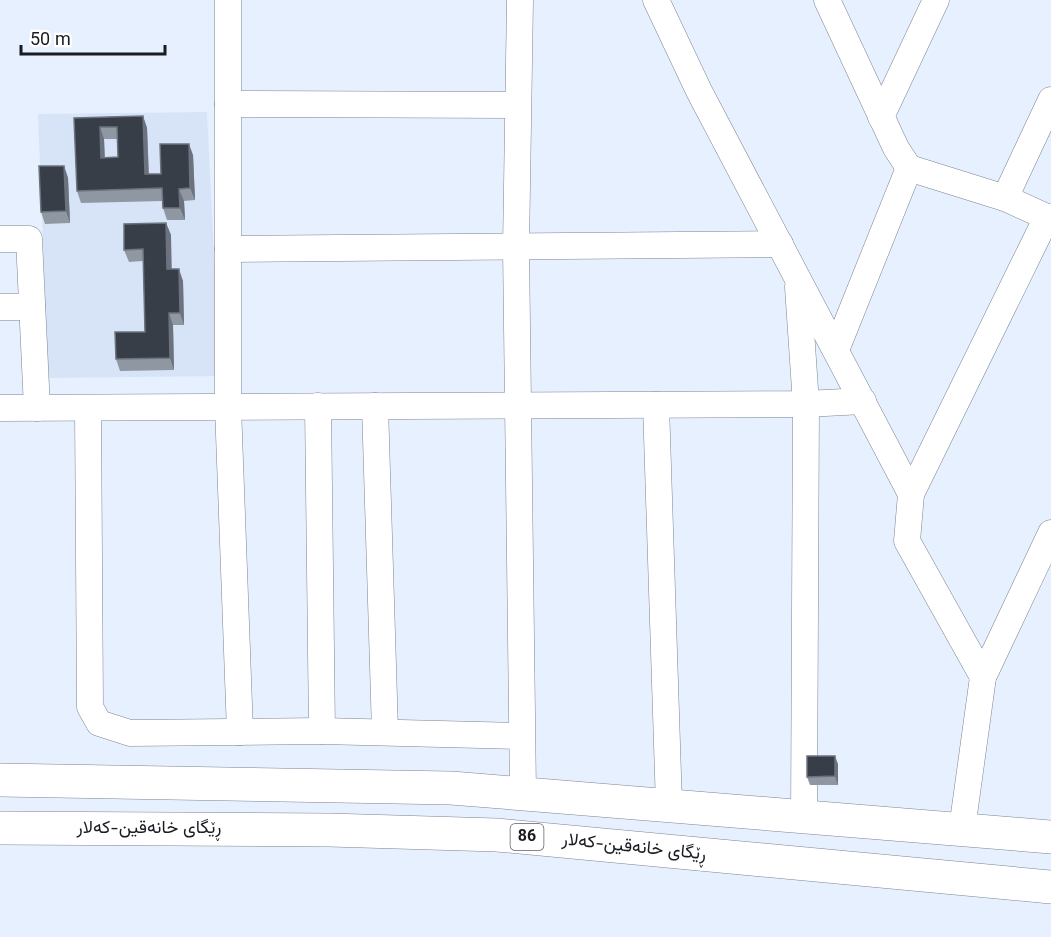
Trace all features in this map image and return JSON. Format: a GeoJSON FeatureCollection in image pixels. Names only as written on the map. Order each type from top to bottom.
{"type":"FeatureCollection","features":[{"type":"Feature","properties":{"kind":"main road"},"geometry":{"type":"LineString","coordinates":[[0,780],[382,786],[522,793],[1051,837]]}},
{"type":"Feature","properties":{"kind":"main road"},"geometry":{"type":"LineString","coordinates":[[522,793],[523,837]]}},
{"type":"Feature","properties":{"kind":"main road","name":"ڕێگای خانەقین-کەلار"},"geometry":{"type":"LineString","coordinates":[[0,828],[295,830],[523,837],[1051,887]]}},
{"type":"Feature","properties":{"kind":"street"},"geometry":{"type":"LineString","coordinates":[[228,0],[228,407],[240,732]]}},
{"type":"Feature","properties":{"kind":"street"},"geometry":{"type":"LineString","coordinates":[[520,0],[516,248],[522,793]]}},
{"type":"Feature","properties":{"kind":"street"},"geometry":{"type":"LineString","coordinates":[[656,0],[699,91],[911,494]]}},
{"type":"Feature","properties":{"kind":"street"},"geometry":{"type":"LineString","coordinates":[[827,0],[881,117],[909,168],[1005,198],[1049,218],[911,494],[907,541],[983,677]]}},
{"type":"Feature","properties":{"kind":"street"},"geometry":{"type":"LineString","coordinates":[[881,117],[936,0]]}},
{"type":"Feature","properties":{"kind":"street"},"geometry":{"type":"LineString","coordinates":[[1005,198],[1051,100]]}},
{"type":"Feature","properties":{"kind":"street"},"geometry":{"type":"LineString","coordinates":[[228,104],[517,105]]}},
{"type":"Feature","properties":{"kind":"street"},"geometry":{"type":"LineString","coordinates":[[836,350],[909,168]]}},
{"type":"Feature","properties":{"kind":"street"},"geometry":{"type":"LineString","coordinates":[[0,239],[29,239],[38,408]]}},
{"type":"Feature","properties":{"kind":"street"},"geometry":{"type":"LineString","coordinates":[[228,249],[780,244]]}},
{"type":"Feature","properties":{"kind":"street"},"geometry":{"type":"LineString","coordinates":[[797,277],[806,404],[804,817]]}},
{"type":"Feature","properties":{"kind":"street"},"geometry":{"type":"LineString","coordinates":[[0,307],[32,308]]}},
{"type":"Feature","properties":{"kind":"street"},"geometry":{"type":"LineString","coordinates":[[0,408],[806,404],[863,401]]}},
{"type":"Feature","properties":{"kind":"street"},"geometry":{"type":"LineString","coordinates":[[656,405],[669,806]]}},
{"type":"Feature","properties":{"kind":"street"},"geometry":{"type":"LineString","coordinates":[[318,406],[322,731]]}},
{"type":"Feature","properties":{"kind":"street"},"geometry":{"type":"LineString","coordinates":[[375,406],[385,731]]}},
{"type":"Feature","properties":{"kind":"street"},"geometry":{"type":"LineString","coordinates":[[88,408],[90,707],[99,723],[130,734],[385,731],[520,736]]}},
{"type":"Feature","properties":{"kind":"street"},"geometry":{"type":"LineString","coordinates":[[962,829],[983,677],[1051,534]]}},
{"type":"Feature","properties":{"kind":"shaded area"},"geometry":{"type":"Polygon","coordinates":[[[207,112],[220,376],[48,378],[38,114],[207,112]]]}},
{"type":"Feature","properties":{"kind":"building"},"geometry":{"type":"Polygon","coordinates":[[[143,116],[145,174],[161,174],[160,144],[189,144],[190,188],[179,189],[180,208],[163,208],[162,188],[77,191],[74,118],[143,116]],[[100,127],[101,158],[118,157],[117,127],[100,127]]]}},
{"type":"Feature","properties":{"kind":"building"},"geometry":{"type":"Polygon","coordinates":[[[39,166],[64,166],[66,211],[41,212],[39,166]]]}},
{"type":"Feature","properties":{"kind":"building"},"geometry":{"type":"Polygon","coordinates":[[[166,223],[167,269],[179,269],[180,313],[169,313],[170,358],[116,359],[115,332],[145,332],[143,249],[124,250],[124,224],[166,223]]]}},
{"type":"Feature","properties":{"kind":"building"},"geometry":{"type":"Polygon","coordinates":[[[807,756],[835,756],[835,776],[807,777],[807,756]]]}}]}
